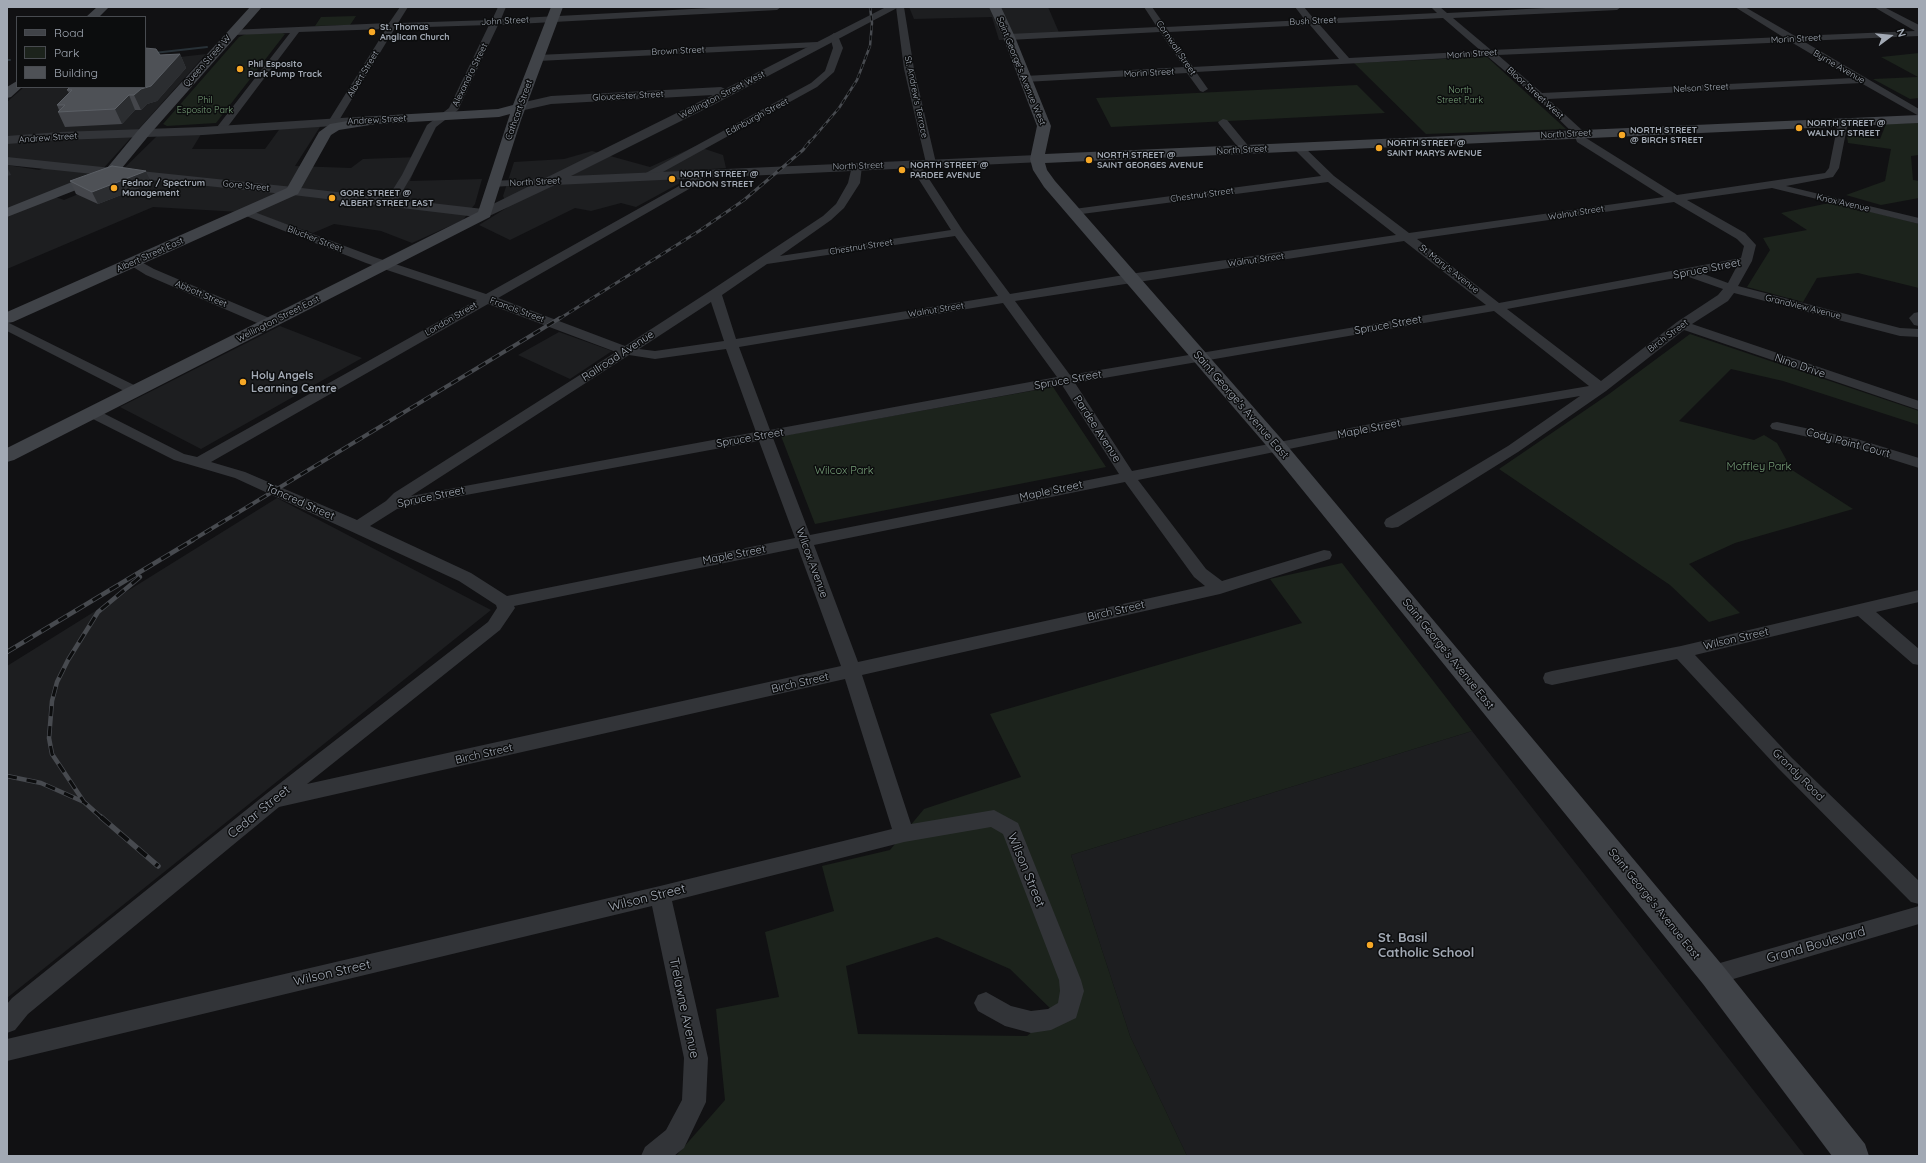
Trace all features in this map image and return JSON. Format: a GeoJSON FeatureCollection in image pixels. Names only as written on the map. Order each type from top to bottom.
{"type":"FeatureCollection","features":[{"type":"Feature","properties":{"kind":"main road"},"geometry":{"type":"LineString","coordinates":[[93,16],[103,7]]}},
{"type":"Feature","properties":{"kind":"main road","name":"Queen Street W"},"geometry":{"type":"LineString","coordinates":[[112,171],[146,130],[256,7]]}},
{"type":"Feature","properties":{"kind":"main road","name":"Saint George's Avenue West"},"geometry":{"type":"LineString","coordinates":[[995,7],[1009,37],[1044,126],[1037,159]]}},
{"type":"Feature","properties":{"kind":"main road","name":"Cathcart Street"},"geometry":{"type":"LineString","coordinates":[[485,214],[514,120],[555,13]]}},
{"type":"Feature","properties":{"kind":"main road"},"geometry":{"type":"LineString","coordinates":[[7,94],[16,86]]}},
{"type":"Feature","properties":{"kind":"main road","name":"Andrew Street"},"geometry":{"type":"LineString","coordinates":[[330,127],[376,120],[499,113],[520,107]]}},
{"type":"Feature","properties":{"kind":"main road"},"geometry":{"type":"LineString","coordinates":[[499,113],[509,115],[514,120]]}},
{"type":"Feature","properties":{"kind":"main road","name":"North Street"},"geometry":{"type":"LineString","coordinates":[[1037,159],[1919,118]]}},
{"type":"Feature","properties":{"kind":"main road"},"geometry":{"type":"LineString","coordinates":[[293,191],[330,127]]}},
{"type":"Feature","properties":{"kind":"main road","name":"Saint George's Avenue East"},"geometry":{"type":"LineString","coordinates":[[1037,159],[1040,170],[1049,184],[1278,447],[1713,975],[1853,1156]]}},
{"type":"Feature","properties":{"kind":"main road"},"geometry":{"type":"LineString","coordinates":[[7,213],[112,171]]}},
{"type":"Feature","properties":{"kind":"main road","name":"Albert Street East"},"geometry":{"type":"LineString","coordinates":[[7,318],[293,191]]}},
{"type":"Feature","properties":{"kind":"main road","name":"Wellington Street East"},"geometry":{"type":"LineString","coordinates":[[7,456],[485,214]]}},
{"type":"Feature","properties":{"kind":"street","name":"Albert Street"},"geometry":{"type":"LineString","coordinates":[[330,127],[404,7]]}},
{"type":"Feature","properties":{"kind":"street","name":"Alexandra Street"},"geometry":{"type":"LineString","coordinates":[[391,202],[408,175],[432,125],[453,110],[502,7]]}},
{"type":"Feature","properties":{"kind":"street","name":"John Street"},"geometry":{"type":"LineString","coordinates":[[233,32],[496,22],[555,13],[777,7]]}},
{"type":"Feature","properties":{"kind":"street","name":"Cornwall Street"},"geometry":{"type":"LineString","coordinates":[[1148,7],[1203,89]]}},
{"type":"Feature","properties":{"kind":"street"},"geometry":{"type":"LineString","coordinates":[[1299,7],[1347,62]]}},
{"type":"Feature","properties":{"kind":"street","name":"Bloor Street West"},"geometry":{"type":"LineString","coordinates":[[1435,7],[1540,96],[1579,133]]}},
{"type":"Feature","properties":{"kind":"street","name":"Bush Street"},"geometry":{"type":"LineString","coordinates":[[1009,37],[1444,14],[1616,7]]}},
{"type":"Feature","properties":{"kind":"street","name":"Byrne Avenue"},"geometry":{"type":"LineString","coordinates":[[1738,7],[1919,113]]}},
{"type":"Feature","properties":{"kind":"street"},"geometry":{"type":"LineString","coordinates":[[1878,7],[1919,29]]}},
{"type":"Feature","properties":{"kind":"street","name":"Wellington Street West"},"geometry":{"type":"LineString","coordinates":[[549,182],[705,98],[736,87],[834,36],[895,9]]}},
{"type":"Feature","properties":{"kind":"street","name":"St. Andrew's Terrace"},"geometry":{"type":"LineString","coordinates":[[895,9],[931,163]]}},
{"type":"Feature","properties":{"kind":"street"},"geometry":{"type":"LineString","coordinates":[[1902,20],[1919,20]]}},
{"type":"Feature","properties":{"kind":"street"},"geometry":{"type":"LineString","coordinates":[[228,127],[296,30]]}},
{"type":"Feature","properties":{"kind":"street","name":"Morin Street"},"geometry":{"type":"LineString","coordinates":[[1025,80],[1490,53],[1919,33]]}},
{"type":"Feature","properties":{"kind":"street","name":"Edinburgh Street"},"geometry":{"type":"LineString","coordinates":[[648,176],[814,85],[829,72],[838,48],[834,36]]}},
{"type":"Feature","properties":{"kind":"street","name":"Brown Street"},"geometry":{"type":"LineString","coordinates":[[538,58],[817,45]]}},
{"type":"Feature","properties":{"kind":"street","name":"Nelson Street"},"geometry":{"type":"LineString","coordinates":[[1540,96],[1861,80]]}},
{"type":"Feature","properties":{"kind":"street"},"geometry":{"type":"LineString","coordinates":[[525,92],[532,98],[551,100]]}},
{"type":"Feature","properties":{"kind":"street","name":"Gloucester Street"},"geometry":{"type":"LineString","coordinates":[[520,107],[551,100],[705,98]]}},
{"type":"Feature","properties":{"kind":"street"},"geometry":{"type":"LineString","coordinates":[[1223,122],[1246,150]]}},
{"type":"Feature","properties":{"kind":"street","name":"Walnut Street"},"geometry":{"type":"LineString","coordinates":[[626,351],[655,354],[731,343],[1130,278],[1767,185],[1829,174],[1834,168],[1842,127],[1837,122]]}},
{"type":"Feature","properties":{"kind":"street","name":"Andrew Street"},"geometry":{"type":"LineString","coordinates":[[7,140],[146,130],[203,132],[228,127],[330,127]]}},
{"type":"Feature","properties":{"kind":"street","name":"Birch Street"},"geometry":{"type":"LineString","coordinates":[[1392,523],[1512,449],[1601,388],[1682,325],[1723,298],[1731,288],[1746,261],[1750,245],[1741,236],[1674,198],[1581,140],[1579,133]]}},
{"type":"Feature","properties":{"kind":"street","name":"St. Mary's Avenue"},"geometry":{"type":"LineString","coordinates":[[1299,148],[1330,178],[1601,388]]}},
{"type":"Feature","properties":{"kind":"street","name":"North Street"},"geometry":{"type":"LineString","coordinates":[[493,184],[857,166],[1037,159]]}},
{"type":"Feature","properties":{"kind":"street","name":"Gore Street"},"geometry":{"type":"LineString","coordinates":[[7,161],[293,191],[485,214]]}},
{"type":"Feature","properties":{"kind":"street","name":"Pardee Avenue"},"geometry":{"type":"LineString","coordinates":[[914,164],[958,232],[1066,380],[1127,475],[1200,573],[1220,588]]}},
{"type":"Feature","properties":{"kind":"street","name":"Railroad Avenue"},"geometry":{"type":"LineString","coordinates":[[358,527],[392,505],[400,496],[715,294],[827,218],[840,206],[854,183],[857,166]]}},
{"type":"Feature","properties":{"kind":"street","name":"London Street"},"geometry":{"type":"LineString","coordinates":[[198,463],[692,183],[701,174]]}},
{"type":"Feature","properties":{"kind":"street","name":"Chestnut Street"},"geometry":{"type":"LineString","coordinates":[[1074,212],[1330,178]]}},
{"type":"Feature","properties":{"kind":"street","name":"Wellington Street East"},"geometry":{"type":"LineString","coordinates":[[485,214],[549,182]]}},
{"type":"Feature","properties":{"kind":"street","name":"Knox Avenue"},"geometry":{"type":"LineString","coordinates":[[1767,185],[1919,221]]}},
{"type":"Feature","properties":{"kind":"street","name":"Blucher Street"},"geometry":{"type":"LineString","coordinates":[[246,212],[384,264]]}},
{"type":"Feature","properties":{"kind":"street","name":"Chestnut Street"},"geometry":{"type":"LineString","coordinates":[[763,262],[958,232]]}},
{"type":"Feature","properties":{"kind":"street","name":"Spruce Street"},"geometry":{"type":"LineString","coordinates":[[392,505],[436,495],[1199,356],[1496,307],[1746,261]]}},
{"type":"Feature","properties":{"kind":"street","name":"Abbott Street"},"geometry":{"type":"LineString","coordinates":[[134,262],[150,272],[269,323]]}},
{"type":"Feature","properties":{"kind":"street","name":"Francis Street"},"geometry":{"type":"LineString","coordinates":[[384,264],[487,299],[626,351]]}},
{"type":"Feature","properties":{"kind":"street","name":"Grandview Avenue"},"geometry":{"type":"LineString","coordinates":[[1690,272],[1731,288],[1900,332],[1919,333]]}},
{"type":"Feature","properties":{"kind":"street","name":"Wilcox Avenue"},"geometry":{"type":"LineString","coordinates":[[715,294],[731,343],[852,672],[904,834]]}},
{"type":"Feature","properties":{"kind":"street"},"geometry":{"type":"LineString","coordinates":[[1919,316],[1916,318],[1919,322]]}},
{"type":"Feature","properties":{"kind":"street","name":"Nino Drive"},"geometry":{"type":"LineString","coordinates":[[1682,325],[1919,406]]}},
{"type":"Feature","properties":{"kind":"street"},"geometry":{"type":"LineString","coordinates":[[7,326],[135,391]]}},
{"type":"Feature","properties":{"kind":"street","name":"Maple Street"},"geometry":{"type":"LineString","coordinates":[[504,602],[1127,475],[1396,423],[1601,388]]}},
{"type":"Feature","properties":{"kind":"street","name":"Tancred Street"},"geometry":{"type":"LineString","coordinates":[[92,412],[179,457],[240,475],[358,527],[466,577],[504,602]]}},
{"type":"Feature","properties":{"kind":"street","name":"Cody Point Court"},"geometry":{"type":"LineString","coordinates":[[1777,426],[1852,442],[1919,463]]}},
{"type":"Feature","properties":{"kind":"street","name":"Birch Street"},"geometry":{"type":"LineString","coordinates":[[274,800],[852,672],[1220,588],[1324,555]]}},
{"type":"Feature","properties":{"kind":"street","name":"Wilson Street"},"geometry":{"type":"LineString","coordinates":[[1552,678],[1681,652],[1919,596]]}},
{"type":"Feature","properties":{"kind":"street","name":"Cedar Street"},"geometry":{"type":"LineString","coordinates":[[7,1022],[20,1006],[274,800],[494,626],[506,608],[504,602]]}},
{"type":"Feature","properties":{"kind":"street"},"geometry":{"type":"LineString","coordinates":[[1861,609],[1919,659]]}},
{"type":"Feature","properties":{"kind":"street","name":"Grandy Road"},"geometry":{"type":"LineString","coordinates":[[1681,652],[1785,763],[1919,895]]}},
{"type":"Feature","properties":{"kind":"street","name":"Wilson Street"},"geometry":{"type":"LineString","coordinates":[[7,1050],[660,895],[904,834],[994,818],[1011,829],[1070,980],[1072,991],[1068,1010],[1051,1019],[1031,1022],[1005,1015],[986,1003]]}},
{"type":"Feature","properties":{"kind":"street","name":"Trelawne Avenue"},"geometry":{"type":"LineString","coordinates":[[654,1156],[675,1139],[694,1102],[696,1058],[660,895]]}},
{"type":"Feature","properties":{"kind":"street","name":"Grand Boulevard"},"geometry":{"type":"LineString","coordinates":[[1713,975],[1919,915]]}},
{"type":"Feature","properties":{"kind":"shaded area"},"geometry":{"type":"Polygon","coordinates":[[[909,7],[1048,7],[1061,37],[999,40],[992,17],[914,19],[909,7]]]}},
{"type":"Feature","properties":{"kind":"shaded area"},"geometry":{"type":"Polygon","coordinates":[[[206,54],[101,171],[47,194],[64,200],[112,180],[158,135],[203,131],[192,149],[265,149],[281,127],[320,127],[295,166],[351,168],[363,159],[419,157],[410,181],[482,179],[475,204],[463,220],[412,243],[381,231],[334,224],[313,233],[268,218],[240,212],[153,207],[7,269],[7,165],[39,170],[56,163],[7,158],[7,102],[23,88],[146,88],[146,61],[206,54]]]}},
{"type":"Feature","properties":{"kind":"shaded area"},"geometry":{"type":"Polygon","coordinates":[[[696,146],[723,155],[726,168],[696,170],[680,183],[636,207],[621,203],[591,211],[575,208],[510,240],[479,225],[508,207],[503,196],[514,162],[564,159],[592,151],[650,167],[696,146]]]}},
{"type":"Feature","properties":{"kind":"shaded area","name":"Holy Angels Learning Centre"},"geometry":{"type":"Polygon","coordinates":[[[280,326],[362,358],[201,449],[120,407],[280,326]]]}},
{"type":"Feature","properties":{"kind":"shaded area"},"geometry":{"type":"Polygon","coordinates":[[[559,332],[612,351],[570,379],[518,355],[559,332]]]}},
{"type":"Feature","properties":{"kind":"shaded area"},"geometry":{"type":"Polygon","coordinates":[[[277,498],[491,610],[7,998],[7,666],[277,498]]]}},
{"type":"Feature","properties":{"kind":"shaded area","name":"St. Basil Catholic School"},"geometry":{"type":"Polygon","coordinates":[[[1472,731],[1805,1156],[1187,1156],[1130,1036],[1071,855],[1472,731]]]}},
{"type":"Feature","properties":{"kind":"green space"},"geometry":{"type":"Polygon","coordinates":[[[356,16],[350,25],[315,26],[321,17],[356,16]]]}},
{"type":"Feature","properties":{"kind":"green space","name":"Phil Esposito Park"},"geometry":{"type":"Polygon","coordinates":[[[246,34],[285,34],[216,123],[167,126],[163,124],[239,37],[246,34]]]}},
{"type":"Feature","properties":{"kind":"green space"},"geometry":{"type":"Polygon","coordinates":[[[1919,53],[1919,98],[1910,99],[1873,79],[1918,77],[1881,57],[1919,53]]]}},
{"type":"Feature","properties":{"kind":"green space","name":"North Street Park"},"geometry":{"type":"Polygon","coordinates":[[[1487,57],[1566,129],[1426,134],[1354,63],[1487,57]]]}},
{"type":"Feature","properties":{"kind":"green space"},"geometry":{"type":"Polygon","coordinates":[[[1357,85],[1385,113],[1111,127],[1096,98],[1357,85]]]}},
{"type":"Feature","properties":{"kind":"green space"},"geometry":{"type":"Polygon","coordinates":[[[1919,123],[1919,155],[1911,156],[1913,180],[1919,181],[1919,198],[1881,205],[1846,195],[1885,181],[1891,149],[1848,143],[1847,136],[1880,139],[1886,124],[1919,123]]]}},
{"type":"Feature","properties":{"kind":"green space"},"geometry":{"type":"Polygon","coordinates":[[[1834,202],[1919,224],[1919,288],[1858,273],[1817,278],[1803,302],[1747,287],[1770,250],[1763,238],[1807,230],[1781,213],[1834,202]]]}},
{"type":"Feature","properties":{"kind":"green space","name":"Moffley Park"},"geometry":{"type":"Polygon","coordinates":[[[1690,334],[1919,411],[1919,425],[1783,381],[1731,369],[1679,421],[1754,440],[1764,435],[1777,443],[1792,470],[1853,509],[1735,543],[1689,564],[1740,613],[1709,622],[1670,585],[1499,469],[1609,394],[1690,334]]]}},
{"type":"Feature","properties":{"kind":"green space","name":"Wilcox Park"},"geometry":{"type":"Polygon","coordinates":[[[1053,387],[1106,467],[815,524],[781,436],[1053,387]]]}},
{"type":"Feature","properties":{"kind":"green space"},"geometry":{"type":"Polygon","coordinates":[[[1342,563],[1472,731],[1071,855],[1130,1036],[1187,1156],[676,1156],[725,1100],[716,1009],[779,997],[765,932],[834,911],[822,866],[890,850],[924,809],[1021,777],[990,714],[1302,623],[1270,579],[1342,563]],[[937,937],[846,966],[858,1034],[1027,1036],[1055,1013],[1010,969],[937,937]]]}},
{"type":"Feature","properties":{"kind":"building"},"geometry":{"type":"Polygon","coordinates":[[[146,48],[156,49],[160,55],[180,54],[151,86],[146,88],[146,48]]]}},
{"type":"Feature","properties":{"kind":"building"},"geometry":{"type":"Polygon","coordinates":[[[69,88],[144,88],[134,95],[129,95],[115,109],[58,112],[65,105],[57,105],[72,90],[67,90],[69,88]]]}},
{"type":"Feature","properties":{"kind":"building"},"geometry":{"type":"Polygon","coordinates":[[[112,166],[146,171],[92,192],[70,181],[112,166]]]}},
{"type":"Feature","properties":{"kind":"waterway"},"geometry":{"type":"LineString","coordinates":[[146,54],[207,47]]}},
{"type":"Feature","properties":{"kind":"railway"},"geometry":{"type":"LineString","coordinates":[[810,142],[839,108],[857,80],[870,46],[872,23],[870,7]]}},
{"type":"Feature","properties":{"kind":"railway"},"geometry":{"type":"LineString","coordinates":[[559,319],[699,231],[744,200],[803,150],[810,141]]}},
{"type":"Feature","properties":{"kind":"railway"},"geometry":{"type":"LineString","coordinates":[[191,541],[560,318]]}},
{"type":"Feature","properties":{"kind":"railway"},"geometry":{"type":"LineString","coordinates":[[7,652],[193,540]]}},
{"type":"Feature","properties":{"kind":"railway"},"geometry":{"type":"LineString","coordinates":[[84,802],[52,754],[49,738],[52,701],[57,682],[68,660],[98,612],[140,577]]}},
{"type":"Feature","properties":{"kind":"railway"},"geometry":{"type":"LineString","coordinates":[[7,776],[41,783],[84,802]]}},
{"type":"Feature","properties":{"kind":"railway"},"geometry":{"type":"LineString","coordinates":[[84,802],[102,818]]}},
{"type":"Feature","properties":{"kind":"railway"},"geometry":{"type":"LineString","coordinates":[[101,817],[158,866]]}},
{"type":"Feature","properties":{"kind":"place","name":"St. Thomas Anglican Church"},"geometry":{"type":"Point","coordinates":[372,32]}},
{"type":"Feature","properties":{"kind":"place","name":"Phil Esposito Park Pump Track"},"geometry":{"type":"Point","coordinates":[240,69]}},
{"type":"Feature","properties":{"kind":"place","name":"NORTH STREET @ WALNUT STREET"},"geometry":{"type":"Point","coordinates":[1799,128]}},
{"type":"Feature","properties":{"kind":"place","name":"NORTH STREET @ BIRCH STREET"},"geometry":{"type":"Point","coordinates":[1622,135]}},
{"type":"Feature","properties":{"kind":"place","name":"NORTH STREET @ SAINT MARYS AVENUE"},"geometry":{"type":"Point","coordinates":[1379,148]}},
{"type":"Feature","properties":{"kind":"place","name":"NORTH STREET @ SAINT GEORGES AVENUE"},"geometry":{"type":"Point","coordinates":[1089,160]}},
{"type":"Feature","properties":{"kind":"place","name":"NORTH STREET @ PARDEE AVENUE"},"geometry":{"type":"Point","coordinates":[902,170]}},
{"type":"Feature","properties":{"kind":"place","name":"NORTH STREET @ LONDON STREET"},"geometry":{"type":"Point","coordinates":[672,179]}},
{"type":"Feature","properties":{"kind":"place","name":"Fednor / Spectrum Management"},"geometry":{"type":"Point","coordinates":[114,188]}},
{"type":"Feature","properties":{"kind":"place","name":"GORE STREET @ ALBERT STREET EAST"},"geometry":{"type":"Point","coordinates":[332,198]}},
{"type":"Feature","properties":{"kind":"place","name":"Holy Angels Learning Centre"},"geometry":{"type":"Point","coordinates":[243,382]}},
{"type":"Feature","properties":{"kind":"place","name":"St. Basil Catholic School"},"geometry":{"type":"Point","coordinates":[1370,945]}}]}
